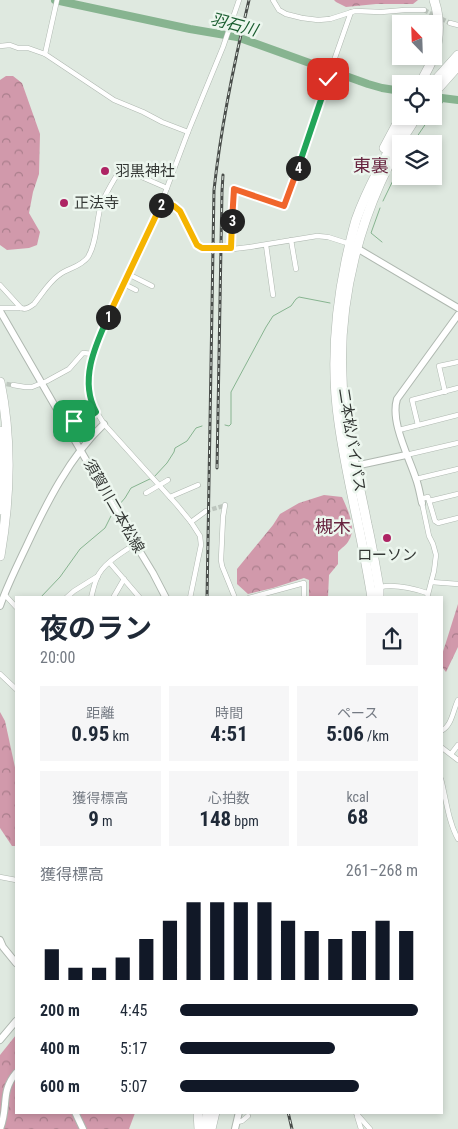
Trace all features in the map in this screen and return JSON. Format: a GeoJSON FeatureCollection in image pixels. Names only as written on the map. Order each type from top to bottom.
{"type":"FeatureCollection","features":[{"type":"Feature","properties":{"kind":"highway"},"geometry":{"type":"LineString","coordinates":[[425,75],[434,57],[437,44],[438,20],[434,0]]}},
{"type":"Feature","properties":{"kind":"highway"},"geometry":{"type":"LineString","coordinates":[[442,78],[458,55]]}},
{"type":"Feature","properties":{"kind":"highway"},"geometry":{"type":"LineString","coordinates":[[442,81],[458,66]]}},
{"type":"Feature","properties":{"kind":"highway"},"geometry":{"type":"LineString","coordinates":[[356,220],[378,161],[396,125]]}},
{"type":"Feature","properties":{"kind":"highway","name":"二本松バイパス"},"geometry":{"type":"LineString","coordinates":[[379,596],[368,526],[345,413],[342,346],[344,312],[356,220],[384,160],[405,125]]}},
{"type":"Feature","properties":{"kind":"highway","name":"二本松バイパス"},"geometry":{"type":"LineString","coordinates":[[372,596],[342,444],[337,403],[334,348],[336,322],[340,289],[353,246],[382,179],[412,125]]}},
{"type":"Feature","properties":{"kind":"highway"},"geometry":{"type":"LineString","coordinates":[[0,382],[9,461],[7,508],[0,556]]}},
{"type":"Feature","properties":{"kind":"highway"},"geometry":{"type":"LineString","coordinates":[[0,431],[2,484],[0,510]]}},
{"type":"Feature","properties":{"kind":"highway"},"geometry":{"type":"LineString","coordinates":[[198,1114],[199,1129]]}},
{"type":"Feature","properties":{"kind":"highway"},"geometry":{"type":"LineString","coordinates":[[204,1129],[208,1114]]}},
{"type":"Feature","properties":{"kind":"highway"},"geometry":{"type":"LineString","coordinates":[[211,1129],[215,1114]]}},
{"type":"Feature","properties":{"kind":"street"},"geometry":{"type":"LineString","coordinates":[[45,54],[57,0]]}},
{"type":"Feature","properties":{"kind":"street"},"geometry":{"type":"LineString","coordinates":[[190,596],[201,545],[200,536],[170,497],[104,424],[96,412],[90,397],[90,369],[98,339],[162,201],[230,29],[239,0]]}},
{"type":"Feature","properties":{"kind":"street"},"geometry":{"type":"LineString","coordinates":[[273,0],[281,12],[302,18],[323,20],[360,10],[381,12],[424,10]]}},
{"type":"Feature","properties":{"kind":"street"},"geometry":{"type":"LineString","coordinates":[[231,248],[234,189],[284,206],[351,12]]}},
{"type":"Feature","properties":{"kind":"street"},"geometry":{"type":"LineString","coordinates":[[450,23],[458,25]]}},
{"type":"Feature","properties":{"kind":"street"},"geometry":{"type":"LineString","coordinates":[[0,46],[10,45],[28,48],[45,54],[114,100],[188,132]]}},
{"type":"Feature","properties":{"kind":"street"},"geometry":{"type":"LineString","coordinates":[[0,310],[30,307],[55,278],[64,271],[86,260],[92,247],[105,196],[121,168],[167,188]]}},
{"type":"Feature","properties":{"kind":"street"},"geometry":{"type":"LineString","coordinates":[[162,201],[180,211],[199,247],[250,247],[321,236],[328,237],[353,246],[458,308]]}},
{"type":"Feature","properties":{"kind":"street"},"geometry":{"type":"LineString","coordinates":[[290,240],[296,269]]}},
{"type":"Feature","properties":{"kind":"street"},"geometry":{"type":"LineString","coordinates":[[266,245],[273,295]]}},
{"type":"Feature","properties":{"kind":"street"},"geometry":{"type":"LineString","coordinates":[[128,274],[152,286]]}},
{"type":"Feature","properties":{"kind":"street"},"geometry":{"type":"LineString","coordinates":[[124,284],[136,290]]}},
{"type":"Feature","properties":{"kind":"street"},"geometry":{"type":"LineString","coordinates":[[0,285],[21,308]]}},
{"type":"Feature","properties":{"kind":"street","name":"須賀川二本松線"},"geometry":{"type":"LineString","coordinates":[[0,310],[165,596]]}},
{"type":"Feature","properties":{"kind":"street"},"geometry":{"type":"LineString","coordinates":[[379,587],[410,588],[427,595],[434,571],[436,555],[429,536],[416,479],[406,455],[395,410],[397,399],[458,315]]}},
{"type":"Feature","properties":{"kind":"street"},"geometry":{"type":"LineString","coordinates":[[13,385],[32,387],[69,369],[83,353],[93,354]]}},
{"type":"Feature","properties":{"kind":"street"},"geometry":{"type":"LineString","coordinates":[[445,392],[439,366],[458,362]]}},
{"type":"Feature","properties":{"kind":"street"},"geometry":{"type":"LineString","coordinates":[[418,425],[412,400],[458,388]]}},
{"type":"Feature","properties":{"kind":"street"},"geometry":{"type":"LineString","coordinates":[[65,423],[80,421],[96,412]]}},
{"type":"Feature","properties":{"kind":"street"},"geometry":{"type":"LineString","coordinates":[[399,430],[458,415]]}},
{"type":"Feature","properties":{"kind":"street"},"geometry":{"type":"LineString","coordinates":[[0,606],[35,528],[51,499],[80,449],[104,424]]}},
{"type":"Feature","properties":{"kind":"street"},"geometry":{"type":"LineString","coordinates":[[355,466],[458,443]]}},
{"type":"Feature","properties":{"kind":"street"},"geometry":{"type":"LineString","coordinates":[[416,479],[458,469]]}},
{"type":"Feature","properties":{"kind":"street"},"geometry":{"type":"LineString","coordinates":[[146,493],[168,480]]}},
{"type":"Feature","properties":{"kind":"street"},"geometry":{"type":"LineString","coordinates":[[170,497],[198,484]]}},
{"type":"Feature","properties":{"kind":"street"},"geometry":{"type":"LineString","coordinates":[[429,501],[458,494]]}},
{"type":"Feature","properties":{"kind":"street"},"geometry":{"type":"LineString","coordinates":[[421,501],[428,497],[435,521],[438,523],[458,518]]}},
{"type":"Feature","properties":{"kind":"street"},"geometry":{"type":"LineString","coordinates":[[225,505],[221,560],[234,596]]}},
{"type":"Feature","properties":{"kind":"street"},"geometry":{"type":"LineString","coordinates":[[190,522],[206,511]]}},
{"type":"Feature","properties":{"kind":"street"},"geometry":{"type":"LineString","coordinates":[[68,596],[98,576],[123,551],[135,544]]}},
{"type":"Feature","properties":{"kind":"street"},"geometry":{"type":"LineString","coordinates":[[110,563],[138,596]]}},
{"type":"Feature","properties":{"kind":"street"},"geometry":{"type":"LineString","coordinates":[[93,596],[98,576]]}},
{"type":"Feature","properties":{"kind":"street"},"geometry":{"type":"LineString","coordinates":[[114,596],[124,579]]}},
{"type":"Feature","properties":{"kind":"street"},"geometry":{"type":"LineString","coordinates":[[430,582],[458,584]]}},
{"type":"Feature","properties":{"kind":"street"},"geometry":{"type":"LineString","coordinates":[[256,596],[304,583],[304,596]]}},
{"type":"Feature","properties":{"kind":"street"},"geometry":{"type":"LineString","coordinates":[[5,595],[15,606]]}},
{"type":"Feature","properties":{"kind":"street"},"geometry":{"type":"LineString","coordinates":[[0,674],[15,688]]}},
{"type":"Feature","properties":{"kind":"street"},"geometry":{"type":"LineString","coordinates":[[443,730],[446,728],[458,700]]}},
{"type":"Feature","properties":{"kind":"street"},"geometry":{"type":"LineString","coordinates":[[451,754],[458,745]]}},
{"type":"Feature","properties":{"kind":"street"},"geometry":{"type":"LineString","coordinates":[[443,748],[458,760]]}},
{"type":"Feature","properties":{"kind":"street"},"geometry":{"type":"LineString","coordinates":[[443,787],[451,821],[458,839]]}},
{"type":"Feature","properties":{"kind":"street"},"geometry":{"type":"LineString","coordinates":[[0,877],[15,880]]}},
{"type":"Feature","properties":{"kind":"street"},"geometry":{"type":"LineString","coordinates":[[0,940],[3,947],[15,962]]}},
{"type":"Feature","properties":{"kind":"street"},"geometry":{"type":"LineString","coordinates":[[0,1040],[15,1022]]}},
{"type":"Feature","properties":{"kind":"street"},"geometry":{"type":"LineString","coordinates":[[0,1129],[4,1115],[3,1096],[5,1087],[15,1073]]}},
{"type":"Feature","properties":{"kind":"street"},"geometry":{"type":"LineString","coordinates":[[76,1114],[83,1129]]}},
{"type":"Feature","properties":{"kind":"street"},"geometry":{"type":"LineString","coordinates":[[195,1129],[194,1118],[197,1114]]}},
{"type":"Feature","properties":{"kind":"street"},"geometry":{"type":"LineString","coordinates":[[356,1114],[361,1129]]}},
{"type":"Feature","properties":{"kind":"street"},"geometry":{"type":"LineString","coordinates":[[357,1114],[370,1129]]}},
{"type":"Feature","properties":{"kind":"street"},"geometry":{"type":"LineString","coordinates":[[236,1126],[248,1116]]}},
{"type":"Feature","properties":{"kind":"green space"},"geometry":{"type":"Polygon","coordinates":[[[334,0],[418,0],[413,4],[376,4],[346,7],[334,0]]]}},
{"type":"Feature","properties":{"kind":"green space"},"geometry":{"type":"Polygon","coordinates":[[[6,76],[13,76],[22,83],[40,134],[39,174],[29,213],[40,232],[37,245],[29,248],[7,250],[0,245],[0,80],[6,76]]]}},
{"type":"Feature","properties":{"kind":"green space"},"geometry":{"type":"Polygon","coordinates":[[[324,495],[342,497],[352,524],[348,542],[338,552],[338,564],[329,575],[328,596],[309,596],[309,580],[304,578],[248,594],[237,584],[237,569],[280,514],[299,503],[324,495]]]}},
{"type":"Feature","properties":{"kind":"green space"},"geometry":{"type":"Polygon","coordinates":[[[458,604],[458,647],[446,672],[443,668],[443,652],[458,604]]]}},
{"type":"Feature","properties":{"kind":"green space"},"geometry":{"type":"Polygon","coordinates":[[[0,712],[5,721],[15,767],[15,846],[12,846],[0,828],[0,712]]]}},
{"type":"Feature","properties":{"kind":"green space"},"geometry":{"type":"Polygon","coordinates":[[[15,1036],[15,1114],[135,1114],[129,1129],[0,1129],[0,1055],[15,1036]]]}},
{"type":"Feature","properties":{"kind":"waterway","name":"羽石川"},"geometry":{"type":"LineString","coordinates":[[55,0],[190,29],[237,37],[368,84],[392,90]]}},
{"type":"Feature","properties":{"kind":"waterway","name":"羽石川"},"geometry":{"type":"LineString","coordinates":[[442,98],[458,100]]}},
{"type":"Feature","properties":{"kind":"waterway"},"geometry":{"type":"LineString","coordinates":[[442,103],[445,99]]}},
{"type":"Feature","properties":{"kind":"waterway"},"geometry":{"type":"LineString","coordinates":[[418,135],[425,125]]}},
{"type":"Feature","properties":{"kind":"waterway"},"geometry":{"type":"LineString","coordinates":[[383,201],[392,182]]}},
{"type":"Feature","properties":{"kind":"waterway"},"geometry":{"type":"LineString","coordinates":[[380,208],[371,233],[382,242]]}},
{"type":"Feature","properties":{"kind":"waterway"},"geometry":{"type":"LineString","coordinates":[[225,425],[229,426],[231,424],[231,392],[273,316],[291,306],[299,297],[330,303]]}},
{"type":"Feature","properties":{"kind":"waterway"},"geometry":{"type":"LineString","coordinates":[[119,505],[131,488],[154,477],[167,463],[175,448],[187,441],[196,428],[202,426]]}},
{"type":"Feature","properties":{"kind":"waterway"},"geometry":{"type":"LineString","coordinates":[[42,596],[60,577],[80,549],[105,528],[111,516]]}},
{"type":"Feature","properties":{"kind":"tunnel"},"geometry":{"type":"LineString","coordinates":[[424,10],[450,23]]}},
{"type":"Feature","properties":{"kind":"tunnel"},"geometry":{"type":"LineString","coordinates":[[0,383],[13,385]]}},
{"type":"Feature","properties":{"kind":"tunnel"},"geometry":{"type":"LineString","coordinates":[[206,511],[223,506]]}},
{"type":"Feature","properties":{"kind":"railway"},"geometry":{"type":"LineString","coordinates":[[207,596],[214,190],[228,95],[249,0]]}},
{"type":"Feature","properties":{"kind":"railway"},"geometry":{"type":"LineString","coordinates":[[217,468],[223,175]]}},
{"type":"Feature","properties":{"kind":"railway"},"geometry":{"type":"LineString","coordinates":[[288,1114],[292,1129]]}},
{"type":"Feature","properties":{"kind":"place","name":"羽黒神社"},"geometry":{"type":"Point","coordinates":[105,171]}},
{"type":"Feature","properties":{"kind":"place","name":"正法寺"},"geometry":{"type":"Point","coordinates":[64,203]}},
{"type":"Feature","properties":{"kind":"place","name":"ローソン"},"geometry":{"type":"Point","coordinates":[387,538]}},
{"type":"Feature","properties":{"kind":"district","name":"東裏"},"geometry":{"type":"Point","coordinates":[371,166]}},
{"type":"Feature","properties":{"kind":"district","name":"槻木"},"geometry":{"type":"Point","coordinates":[333,527]}},
{"type":"Feature","properties":{"kind":"route"},"geometry":{"type":"LineString","coordinates":[[74,421],[85,419],[96,412],[90,397],[89,382],[93,352],[162,201],[180,211],[199,247],[231,248],[234,189],[284,206],[328,79]]}}]}
